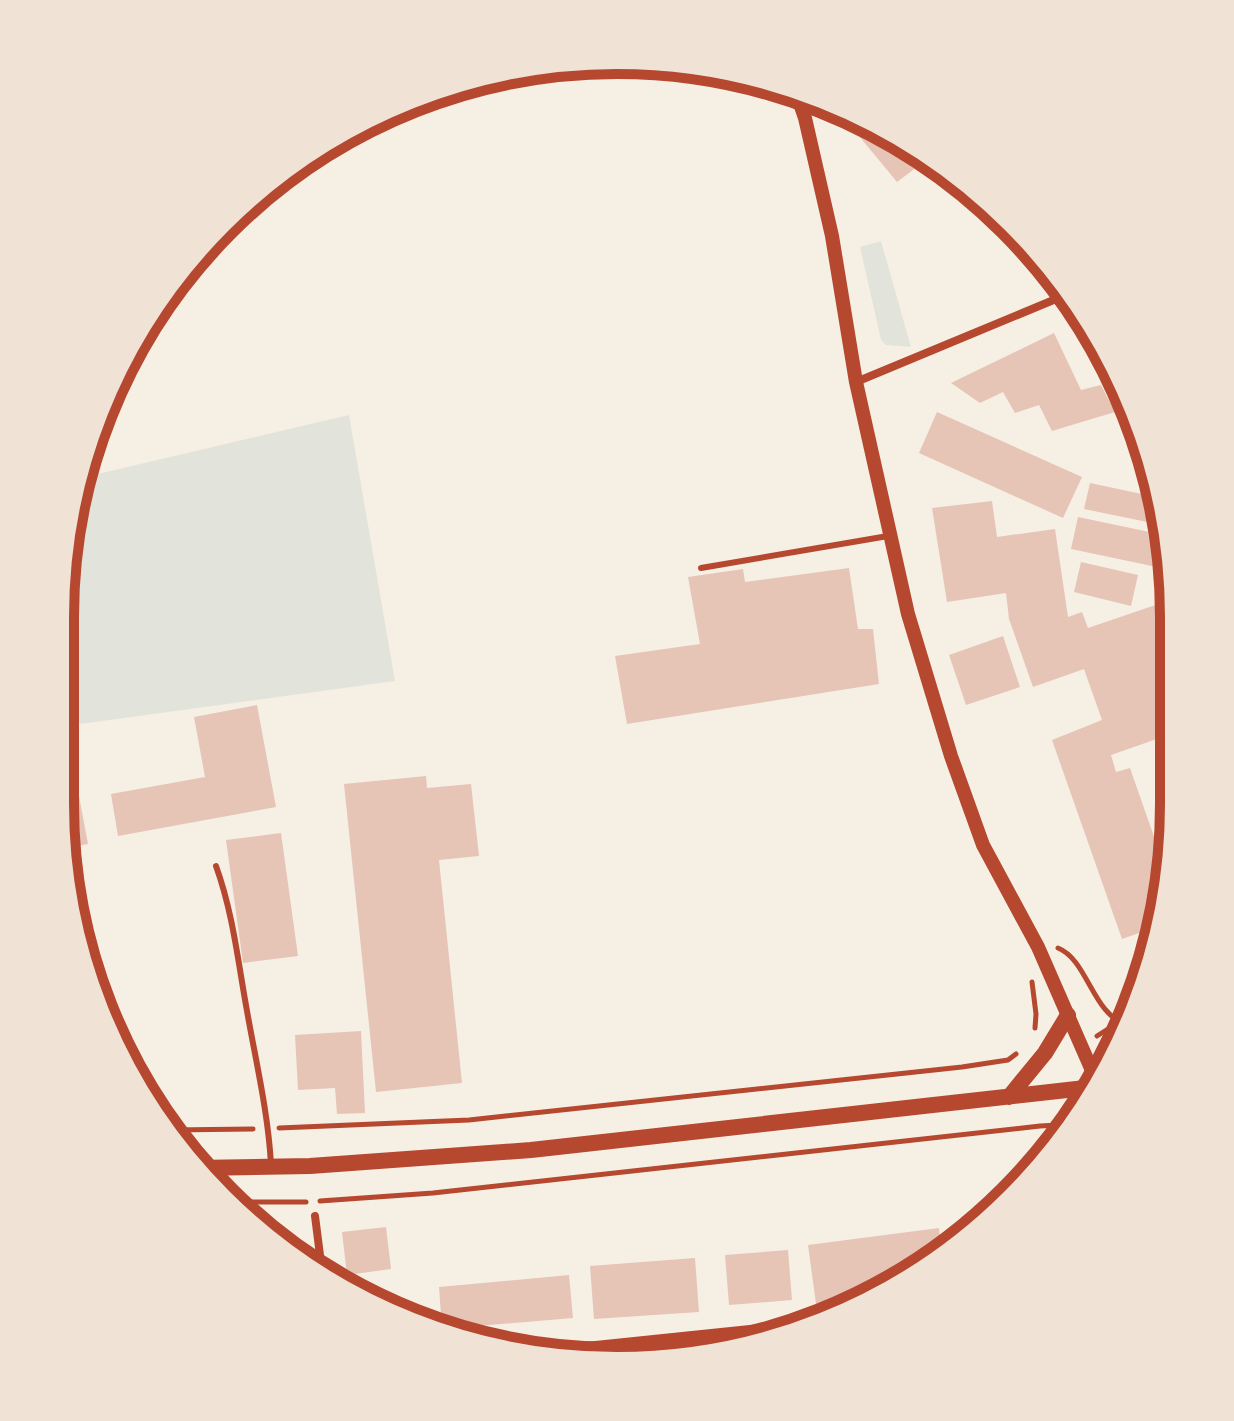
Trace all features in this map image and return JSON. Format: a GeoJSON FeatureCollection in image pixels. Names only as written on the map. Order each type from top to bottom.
{"type":"FeatureCollection","features":[{"type":"Feature","properties":{"kind":"main road"},"geometry":{"type":"LineString","coordinates":[[1009,1097],[1045,1053],[1068,1015]]}},
{"type":"Feature","properties":{"kind":"main road"},"geometry":{"type":"LineString","coordinates":[[215,1168],[271,1168],[531,1150],[1079,1089]]}},
{"type":"Feature","properties":{"kind":"street"},"geometry":{"type":"LineString","coordinates":[[801,106],[832,236],[856,382],[908,614],[983,845],[1035,942],[1091,1068]]}},
{"type":"Feature","properties":{"kind":"street"},"geometry":{"type":"LineString","coordinates":[[856,382],[1057,299]]}},
{"type":"Feature","properties":{"kind":"street"},"geometry":{"type":"LineString","coordinates":[[315,1216],[320,1258]]}},
{"type":"Feature","properties":{"kind":"street"},"geometry":{"type":"LineString","coordinates":[[585,1346],[758,1328]]}},
{"type":"Feature","properties":{"kind":"lane"},"geometry":{"type":"LineString","coordinates":[[701,568],[891,535]]}},
{"type":"Feature","properties":{"kind":"lane"},"geometry":{"type":"LineString","coordinates":[[216,866],[228,900],[269,1128],[271,1168]]}},
{"type":"Feature","properties":{"kind":"path"},"geometry":{"type":"LineString","coordinates":[[1033,1037],[1036,1014],[1031,987],[1035,942],[1069,952],[1097,999],[1116,1019]]}},
{"type":"Feature","properties":{"kind":"path"},"geometry":{"type":"LineString","coordinates":[[182,1130],[469,1120],[962,1067],[1008,1060],[1021,1051]]}},
{"type":"Feature","properties":{"kind":"path"},"geometry":{"type":"LineString","coordinates":[[249,1203],[433,1193],[1055,1125]]}},
{"type":"Feature","properties":{"kind":"shaded area"},"geometry":{"type":"Polygon","coordinates":[[[881,241],[911,347],[886,345],[881,340],[860,247],[881,241]]]}},
{"type":"Feature","properties":{"kind":"shaded area"},"geometry":{"type":"Polygon","coordinates":[[[349,415],[395,681],[80,724],[74,702],[75,581],[84,511],[93,475],[349,415]]]}},
{"type":"Feature","properties":{"kind":"building"},"geometry":{"type":"Polygon","coordinates":[[[852,128],[919,166],[897,182],[852,128]]]}},
{"type":"Feature","properties":{"kind":"building"},"geometry":{"type":"Polygon","coordinates":[[[1054,333],[1081,390],[1101,385],[1115,412],[1052,431],[1039,405],[1015,413],[1003,392],[980,403],[951,383],[1054,333]]]}},
{"type":"Feature","properties":{"kind":"building"},"geometry":{"type":"Polygon","coordinates":[[[937,412],[1082,477],[1063,518],[919,453],[937,412]]]}},
{"type":"Feature","properties":{"kind":"building"},"geometry":{"type":"Polygon","coordinates":[[[1090,483],[1146,495],[1152,523],[1084,509],[1090,483]]]}},
{"type":"Feature","properties":{"kind":"building"},"geometry":{"type":"Polygon","coordinates":[[[992,501],[997,537],[1055,529],[1068,617],[1082,612],[1088,628],[1160,604],[1160,738],[1111,755],[1116,772],[1130,768],[1158,848],[1145,931],[1122,939],[1052,740],[1102,720],[1084,669],[1033,687],[1009,619],[1006,593],[947,602],[932,508],[992,501]]]}},
{"type":"Feature","properties":{"kind":"building"},"geometry":{"type":"Polygon","coordinates":[[[1078,517],[1153,533],[1157,567],[1071,549],[1078,517]]]}},
{"type":"Feature","properties":{"kind":"building"},"geometry":{"type":"Polygon","coordinates":[[[1081,562],[1138,575],[1131,606],[1074,592],[1081,562]]]}},
{"type":"Feature","properties":{"kind":"building"},"geometry":{"type":"Polygon","coordinates":[[[849,568],[858,629],[873,629],[879,684],[627,724],[615,656],[700,644],[688,577],[743,569],[745,582],[849,568]]]}},
{"type":"Feature","properties":{"kind":"building"},"geometry":{"type":"Polygon","coordinates":[[[1003,636],[1020,687],[966,705],[949,655],[1003,636]]]}},
{"type":"Feature","properties":{"kind":"building"},"geometry":{"type":"Polygon","coordinates":[[[257,705],[276,807],[118,836],[111,794],[205,777],[194,717],[257,705]]]}},
{"type":"Feature","properties":{"kind":"building"},"geometry":{"type":"Polygon","coordinates":[[[426,776],[427,788],[471,784],[479,856],[439,860],[462,1083],[376,1092],[344,784],[426,776]]]}},
{"type":"Feature","properties":{"kind":"building"},"geometry":{"type":"Polygon","coordinates":[[[79,796],[88,844],[76,846],[75,840],[74,797],[79,796]]]}},
{"type":"Feature","properties":{"kind":"building"},"geometry":{"type":"Polygon","coordinates":[[[281,833],[298,956],[243,963],[226,840],[281,833]]]}},
{"type":"Feature","properties":{"kind":"building"},"geometry":{"type":"Polygon","coordinates":[[[361,1031],[365,1113],[337,1114],[335,1088],[298,1090],[295,1035],[361,1031]]]}},
{"type":"Feature","properties":{"kind":"building"},"geometry":{"type":"Polygon","coordinates":[[[386,1227],[391,1269],[347,1275],[342,1232],[386,1227]]]}},
{"type":"Feature","properties":{"kind":"building"},"geometry":{"type":"Polygon","coordinates":[[[939,1228],[940,1240],[857,1291],[834,1302],[816,1304],[808,1245],[939,1228]]]}},
{"type":"Feature","properties":{"kind":"building"},"geometry":{"type":"Polygon","coordinates":[[[788,1250],[792,1300],[729,1305],[725,1255],[788,1250]]]}},
{"type":"Feature","properties":{"kind":"building"},"geometry":{"type":"Polygon","coordinates":[[[695,1258],[699,1312],[594,1319],[590,1266],[695,1258]]]}},
{"type":"Feature","properties":{"kind":"building"},"geometry":{"type":"Polygon","coordinates":[[[569,1275],[573,1318],[471,1327],[441,1318],[439,1287],[569,1275]]]}}]}
